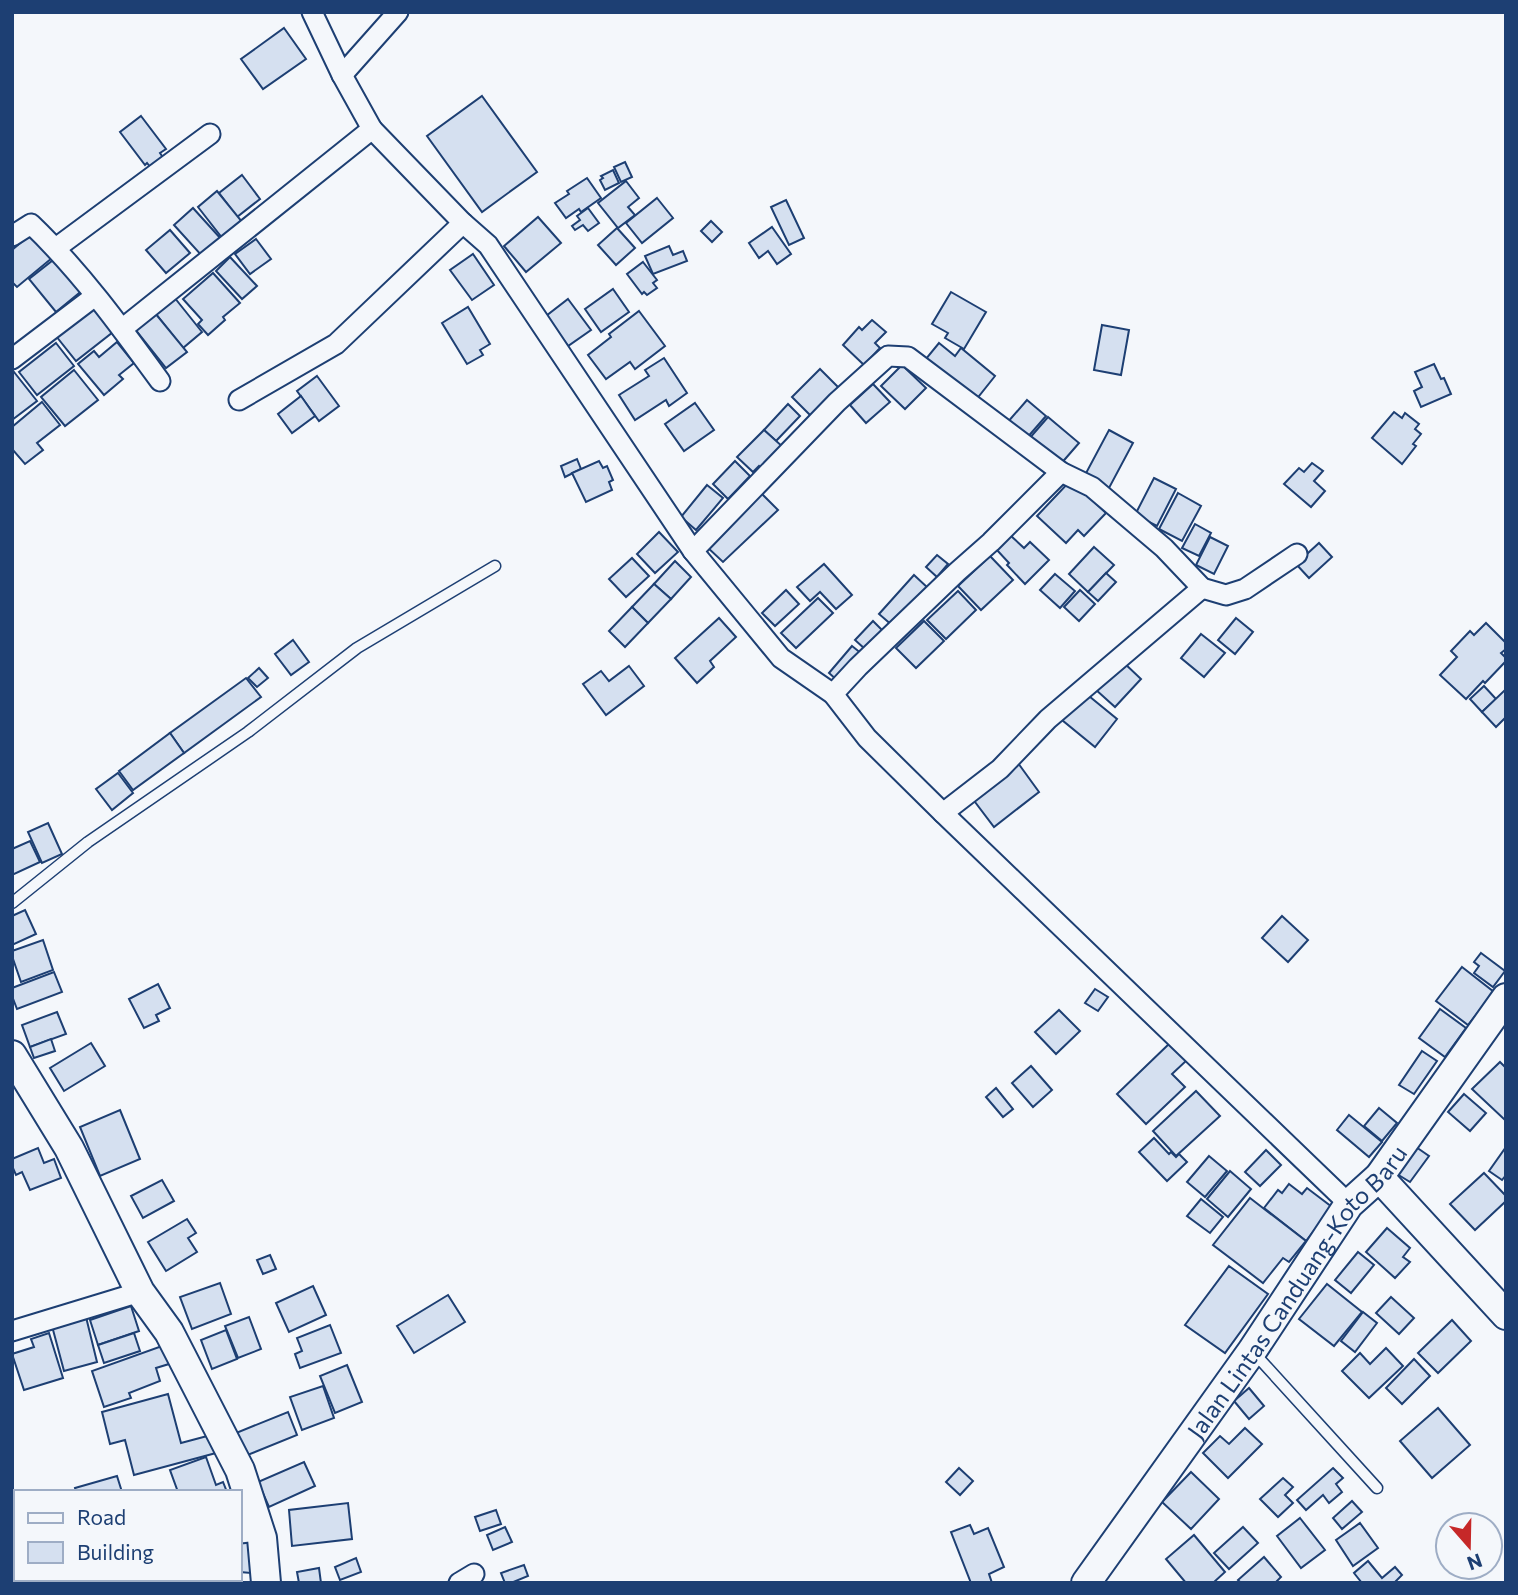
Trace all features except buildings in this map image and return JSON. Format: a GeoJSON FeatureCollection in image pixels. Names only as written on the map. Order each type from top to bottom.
{"type":"FeatureCollection","features":[{"type":"Feature","properties":{"kind":"street"},"geometry":{"type":"LineString","coordinates":[[312,12],[372,129],[463,223],[488,245],[693,551],[781,658],[833,694],[867,738],[1349,1204]]}},
{"type":"Feature","properties":{"kind":"street"},"geometry":{"type":"LineString","coordinates":[[342,75],[398,12]]}},
{"type":"Feature","properties":{"kind":"street"},"geometry":{"type":"LineString","coordinates":[[122,329],[372,129]]}},
{"type":"Feature","properties":{"kind":"street"},"geometry":{"type":"LineString","coordinates":[[56,248],[210,134]]}},
{"type":"Feature","properties":{"kind":"street"},"geometry":{"type":"LineString","coordinates":[[239,400],[336,344],[463,223]]}},
{"type":"Feature","properties":{"kind":"street"},"geometry":{"type":"LineString","coordinates":[[12,236],[31,224],[56,248],[160,381]]}},
{"type":"Feature","properties":{"kind":"street"},"geometry":{"type":"LineString","coordinates":[[12,359],[94,296]]}},
{"type":"Feature","properties":{"kind":"street"},"geometry":{"type":"LineString","coordinates":[[693,551],[837,402],[888,356],[908,356],[1060,472],[1092,487],[1164,548],[1202,588],[1226,595],[1245,589],[1297,554]]}},
{"type":"Feature","properties":{"kind":"street"},"geometry":{"type":"LineString","coordinates":[[833,694],[1060,472]]}},
{"type":"Feature","properties":{"kind":"street"},"geometry":{"type":"LineString","coordinates":[[943,813],[1000,769],[1057,711],[1202,588]]}},
{"type":"Feature","properties":{"kind":"street","name":"Jalan Lintas Canduang-Koto Baru"},"geometry":{"type":"LineString","coordinates":[[1086,1583],[1252,1351],[1349,1204],[1380,1177],[1506,998]]}},
{"type":"Feature","properties":{"kind":"street"},"geometry":{"type":"LineString","coordinates":[[12,1055],[69,1148],[140,1292],[169,1332],[240,1470],[249,1532],[262,1538],[267,1583]]}},
{"type":"Feature","properties":{"kind":"street"},"geometry":{"type":"LineString","coordinates":[[1380,1177],[1506,1315]]}},
{"type":"Feature","properties":{"kind":"street"},"geometry":{"type":"LineString","coordinates":[[12,1331],[140,1292]]}},
{"type":"Feature","properties":{"kind":"lane"},"geometry":{"type":"LineString","coordinates":[[12,904],[88,842],[248,732],[357,648],[495,566]]}},
{"type":"Feature","properties":{"kind":"lane"},"geometry":{"type":"LineString","coordinates":[[1252,1351],[1377,1488]]}}]}
